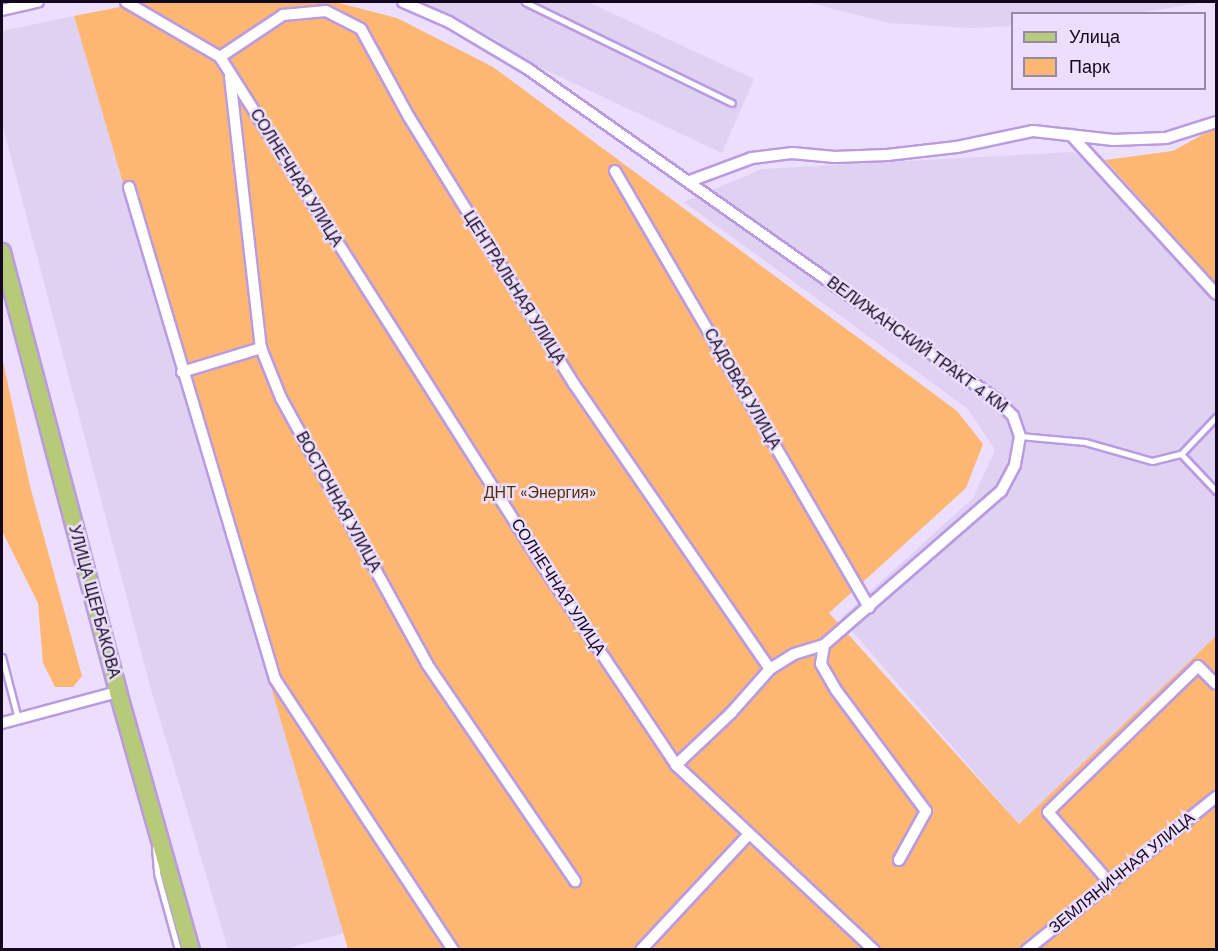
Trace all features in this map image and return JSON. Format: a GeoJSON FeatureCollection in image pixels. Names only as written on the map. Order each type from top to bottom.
{"type":"FeatureCollection","features":[{"type":"Feature","properties":{"kind":"main road","name":"УЛИЦА ЩЕРБАКОВА"},"geometry":{"type":"LineString","coordinates":[[2,252],[118,692],[191,950]]}},
{"type":"Feature","properties":{"kind":"street"},"geometry":{"type":"LineString","coordinates":[[2,9],[38,2]]}},
{"type":"Feature","properties":{"kind":"street"},"geometry":{"type":"LineString","coordinates":[[126,2],[169,30],[220,57]]}},
{"type":"Feature","properties":{"kind":"street","name":"ВЕЛИЖАНСКИЙ ТРАКТ 4 КМ"},"geometry":{"type":"LineString","coordinates":[[403,2],[449,22],[528,69],[690,181],[996,399],[1013,416],[1020,436]]}},
{"type":"Feature","properties":{"kind":"street","name":"ЦЕНТРАЛЬНАЯ УЛИЦА"},"geometry":{"type":"LineString","coordinates":[[220,57],[283,15],[326,11],[361,29],[409,117],[573,384],[770,669]]}},
{"type":"Feature","properties":{"kind":"street","name":"СОЛНЕЧНАЯ УЛИЦА"},"geometry":{"type":"LineString","coordinates":[[220,57],[541,563],[676,765],[874,950]]}},
{"type":"Feature","properties":{"kind":"street","name":"ВОСТОЧНАЯ УЛИЦА"},"geometry":{"type":"LineString","coordinates":[[230,74],[261,348],[281,398],[427,664],[575,881]]}},
{"type":"Feature","properties":{"kind":"street"},"geometry":{"type":"LineString","coordinates":[[690,181],[752,158],[792,153],[834,157],[887,155],[957,147],[1034,131],[1113,140],[1166,138],[1216,122]]}},
{"type":"Feature","properties":{"kind":"street"},"geometry":{"type":"LineString","coordinates":[[1071,135],[1216,294]]}},
{"type":"Feature","properties":{"kind":"street","name":"САДОВАЯ УЛИЦА"},"geometry":{"type":"LineString","coordinates":[[615,171],[869,607]]}},
{"type":"Feature","properties":{"kind":"street"},"geometry":{"type":"LineString","coordinates":[[129,187],[182,372],[275,679],[453,950]]}},
{"type":"Feature","properties":{"kind":"street"},"geometry":{"type":"LineString","coordinates":[[182,372],[261,348]]}},
{"type":"Feature","properties":{"kind":"street"},"geometry":{"type":"LineString","coordinates":[[676,765],[731,713],[770,669],[794,654],[824,645],[1001,490],[1016,465],[1020,436]]}},
{"type":"Feature","properties":{"kind":"street"},"geometry":{"type":"LineString","coordinates":[[824,645],[821,664],[836,690],[926,811],[899,860]]}},
{"type":"Feature","properties":{"kind":"street"},"geometry":{"type":"LineString","coordinates":[[1110,883],[1048,812],[1198,666],[1216,684]]}},
{"type":"Feature","properties":{"kind":"street"},"geometry":{"type":"LineString","coordinates":[[2,723],[118,692]]}},
{"type":"Feature","properties":{"kind":"street","name":"ЗЕМЛЯНИЧНАЯ УЛИЦА"},"geometry":{"type":"LineString","coordinates":[[1027,950],[1216,797]]}},
{"type":"Feature","properties":{"kind":"street"},"geometry":{"type":"LineString","coordinates":[[641,950],[749,834]]}},
{"type":"Feature","properties":{"kind":"lane"},"geometry":{"type":"LineString","coordinates":[[525,2],[732,103]]}},
{"type":"Feature","properties":{"kind":"lane"},"geometry":{"type":"LineString","coordinates":[[1020,436],[1085,442],[1152,461],[1181,454],[1216,417]]}},
{"type":"Feature","properties":{"kind":"lane"},"geometry":{"type":"LineString","coordinates":[[1181,454],[1216,490]]}},
{"type":"Feature","properties":{"kind":"lane"},"geometry":{"type":"LineString","coordinates":[[2,657],[18,719]]}},
{"type":"Feature","properties":{"kind":"lane"},"geometry":{"type":"LineString","coordinates":[[152,811],[157,873],[178,950]]}},
{"type":"Feature","properties":{"kind":"shaded area"},"geometry":{"type":"Polygon","coordinates":[[[419,2],[588,2],[754,79],[722,153],[497,47],[500,41],[419,2]]]}},
{"type":"Feature","properties":{"kind":"shaded area"},"geometry":{"type":"Polygon","coordinates":[[[807,2],[1204,2],[1145,12],[1011,12],[1011,26],[970,28],[889,23],[807,2]]]}},
{"type":"Feature","properties":{"kind":"shaded area"},"geometry":{"type":"Polygon","coordinates":[[[74,16],[344,933],[285,949],[228,949],[150,686],[2,123],[2,31],[74,16]]]}},
{"type":"Feature","properties":{"kind":"shaded area"},"geometry":{"type":"Polygon","coordinates":[[[1073,152],[1099,166],[1216,303],[1216,636],[1019,824],[841,618],[973,498],[995,450],[968,409],[684,202],[762,169],[1073,152]]]}},
{"type":"Feature","properties":{"kind":"green space","name":"ДНТ «Энергия»"},"geometry":{"type":"Polygon","coordinates":[[[145,2],[335,2],[397,18],[493,67],[957,411],[983,444],[966,488],[829,613],[1019,824],[1216,636],[1216,949],[348,949],[74,16],[145,2]]]}},
{"type":"Feature","properties":{"kind":"green space"},"geometry":{"type":"Polygon","coordinates":[[[1216,127],[1216,283],[1105,160],[1173,151],[1216,127]]]}},
{"type":"Feature","properties":{"kind":"green space"},"geometry":{"type":"Polygon","coordinates":[[[2,357],[30,486],[82,676],[73,687],[55,687],[43,663],[38,603],[2,531],[2,357]]]}}]}
